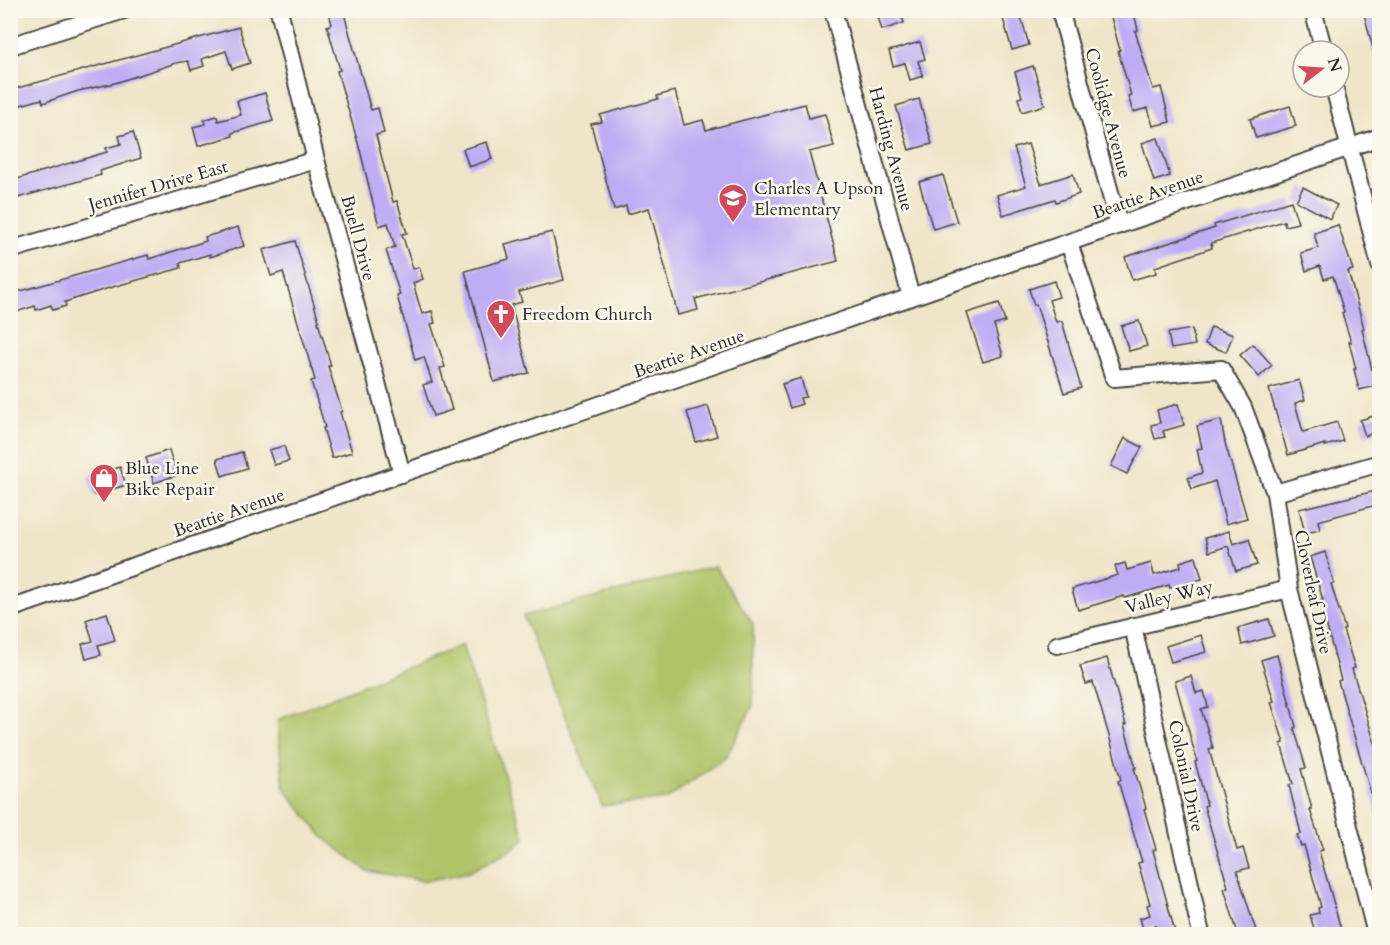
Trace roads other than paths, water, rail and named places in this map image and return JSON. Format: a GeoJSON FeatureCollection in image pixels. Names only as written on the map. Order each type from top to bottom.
{"type":"FeatureCollection","features":[{"type":"Feature","properties":{"kind":"street"},"geometry":{"type":"LineString","coordinates":[[10,46],[124,10]]}},
{"type":"Feature","properties":{"kind":"street","name":"Buell Drive"},"geometry":{"type":"LineString","coordinates":[[279,10],[316,160],[402,474]]}},
{"type":"Feature","properties":{"kind":"street","name":"Harding Avenue"},"geometry":{"type":"LineString","coordinates":[[833,10],[911,297]]}},
{"type":"Feature","properties":{"kind":"street","name":"Coolidge Avenue"},"geometry":{"type":"LineString","coordinates":[[1060,10],[1119,225]]}},
{"type":"Feature","properties":{"kind":"street"},"geometry":{"type":"LineString","coordinates":[[1313,10],[1321,39]]}},
{"type":"Feature","properties":{"kind":"street"},"geometry":{"type":"LineString","coordinates":[[1337,99],[1380,265]]}},
{"type":"Feature","properties":{"kind":"street","name":"Beattie Avenue"},"geometry":{"type":"LineString","coordinates":[[10,609],[1119,225],[1380,137]]}},
{"type":"Feature","properties":{"kind":"street","name":"Jennifer Drive East"},"geometry":{"type":"LineString","coordinates":[[10,250],[316,160]]}},
{"type":"Feature","properties":{"kind":"street","name":"Cloverleaf Drive"},"geometry":{"type":"LineString","coordinates":[[1069,243],[1114,378],[1221,369],[1243,407],[1275,493],[1289,589],[1376,934]]}},
{"type":"Feature","properties":{"kind":"street"},"geometry":{"type":"LineString","coordinates":[[1275,493],[1380,463]]}},
{"type":"Feature","properties":{"kind":"street","name":"Valley Way"},"geometry":{"type":"LineString","coordinates":[[1057,645],[1289,589]]}},
{"type":"Feature","properties":{"kind":"street","name":"Colonial Drive"},"geometry":{"type":"LineString","coordinates":[[1133,626],[1201,934]]}},
{"type":"Feature","properties":{"kind":"place","name":"Charles A Upson Elementary"},"geometry":{"type":"Point","coordinates":[733,224]}},
{"type":"Feature","properties":{"kind":"place","name":"Freedom Church"},"geometry":{"type":"Point","coordinates":[501,340]}},
{"type":"Feature","properties":{"kind":"place","name":"Blue Line Bike Repair"},"geometry":{"type":"Point","coordinates":[104,504]}}]}
